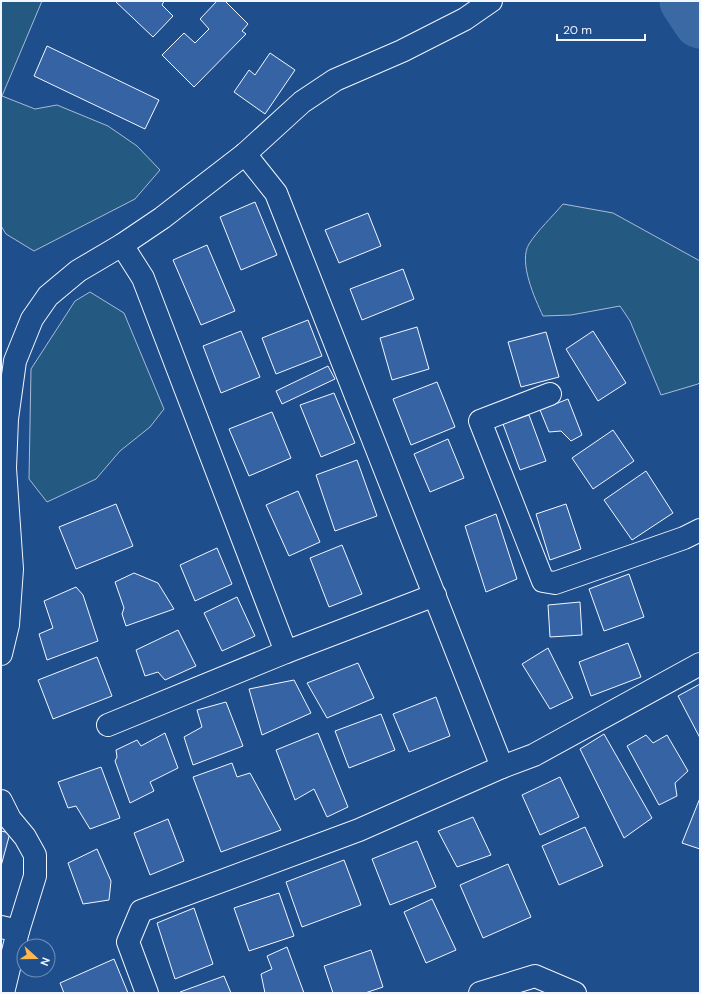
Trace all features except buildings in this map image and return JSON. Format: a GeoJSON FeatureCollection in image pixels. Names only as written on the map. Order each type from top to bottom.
{"type":"FeatureCollection","features":[{"type":"Feature","properties":{"kind":"street"},"geometry":{"type":"LineString","coordinates":[[1,654],[8,624],[12,569],[4,508],[4,419],[14,361],[32,319],[48,296],[78,271],[122,245],[162,218],[245,154],[302,102],[335,80],[402,51],[451,26],[492,1]]}},
{"type":"Feature","properties":{"kind":"street"},"geometry":{"type":"LineString","coordinates":[[245,154],[276,193],[502,768]]}},
{"type":"Feature","properties":{"kind":"street"},"geometry":{"type":"LineString","coordinates":[[122,245],[143,278],[286,652]]}},
{"type":"Feature","properties":{"kind":"street"},"geometry":{"type":"LineString","coordinates":[[550,394],[480,421],[543,581],[555,583],[684,538],[700,530]]}},
{"type":"Feature","properties":{"kind":"street"},"geometry":{"type":"LineString","coordinates":[[108,725],[286,652],[435,595]]}},
{"type":"Feature","properties":{"kind":"street"},"geometry":{"type":"LineString","coordinates":[[147,993],[128,942],[141,911],[359,830],[502,768],[534,756],[700,664]]}},
{"type":"Feature","properties":{"kind":"street"},"geometry":{"type":"LineString","coordinates":[[1,801],[10,819],[25,837],[35,855],[35,876],[10,929],[3,993]]}},
{"type":"Feature","properties":{"kind":"street"},"geometry":{"type":"LineString","coordinates":[[480,993],[535,976],[575,993]]}},
{"type":"Feature","properties":{"kind":"shaded area"},"geometry":{"type":"Polygon","coordinates":[[[1,1],[42,1],[2,96],[35,109],[57,105],[108,126],[137,146],[160,170],[135,199],[34,251],[6,234],[1,226],[1,1]]]}},
{"type":"Feature","properties":{"kind":"shaded area"},"geometry":{"type":"Polygon","coordinates":[[[563,204],[613,213],[700,261],[700,382],[698,384],[661,395],[630,321],[620,306],[571,315],[543,316],[526,270],[526,252],[529,244],[563,204]]]}},
{"type":"Feature","properties":{"kind":"shaded area"},"geometry":{"type":"Polygon","coordinates":[[[90,292],[124,313],[164,409],[150,427],[120,451],[96,479],[47,502],[29,479],[31,369],[75,301],[90,292]]]}},
{"type":"Feature","properties":{"kind":"waterway"},"geometry":{"type":"LineString","coordinates":[[686,1],[700,22]]}}]}
